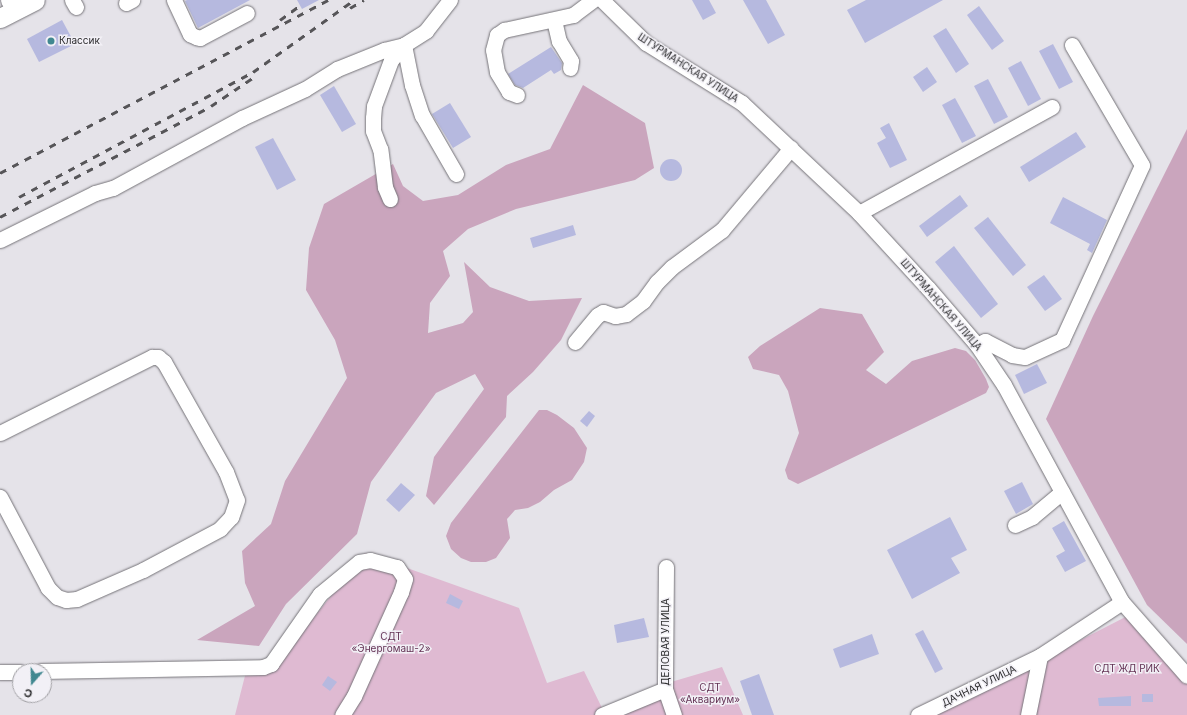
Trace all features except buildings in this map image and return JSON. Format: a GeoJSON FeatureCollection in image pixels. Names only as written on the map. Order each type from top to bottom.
{"type":"FeatureCollection","features":[{"type":"Feature","properties":{"kind":"main road"},"geometry":{"type":"LineString","coordinates":[[7,10],[35,0]]}},
{"type":"Feature","properties":{"kind":"street"},"geometry":{"type":"LineString","coordinates":[[174,0],[190,34],[200,38],[247,13]]}},
{"type":"Feature","properties":{"kind":"street"},"geometry":{"type":"LineString","coordinates":[[390,199],[385,187],[382,153],[373,131],[374,106],[391,60],[404,46],[426,31],[450,0]]}},
{"type":"Feature","properties":{"kind":"street"},"geometry":{"type":"LineString","coordinates":[[517,95],[509,92],[497,72],[493,50],[497,35],[504,30],[577,14],[593,0]]}},
{"type":"Feature","properties":{"kind":"street","name":"ШТУРМАНСКАЯ УЛИЦА"},"geometry":{"type":"LineString","coordinates":[[602,0],[646,43],[742,103],[791,148],[859,213],[977,345],[1004,385],[1122,602],[1187,676]]}},
{"type":"Feature","properties":{"kind":"street"},"geometry":{"type":"LineString","coordinates":[[554,20],[559,41],[571,61],[570,68]]}},
{"type":"Feature","properties":{"kind":"street"},"geometry":{"type":"LineString","coordinates":[[977,345],[985,341],[1012,355],[1025,357],[1062,340],[1142,165],[1072,45]]}},
{"type":"Feature","properties":{"kind":"street"},"geometry":{"type":"LineString","coordinates":[[404,46],[412,85],[422,116],[456,174]]}},
{"type":"Feature","properties":{"kind":"street"},"geometry":{"type":"LineString","coordinates":[[0,240],[95,192],[113,188],[242,118],[300,92],[337,69],[384,50],[404,46]]}},
{"type":"Feature","properties":{"kind":"street"},"geometry":{"type":"LineString","coordinates":[[859,213],[1052,107]]}},
{"type":"Feature","properties":{"kind":"street"},"geometry":{"type":"LineString","coordinates":[[575,342],[598,315],[603,312],[615,316],[626,314],[643,301],[657,282],[672,267],[722,230],[791,148]]}},
{"type":"Feature","properties":{"kind":"street"},"geometry":{"type":"LineString","coordinates":[[0,433],[152,357],[158,357],[164,362],[226,472],[237,500],[231,516],[220,529],[143,570],[84,596],[66,600],[57,597],[48,588],[0,497]]}},
{"type":"Feature","properties":{"kind":"street"},"geometry":{"type":"LineString","coordinates":[[1015,525],[1032,517],[1062,492]]}},
{"type":"Feature","properties":{"kind":"street"},"geometry":{"type":"LineString","coordinates":[[52,671],[263,667],[271,664],[320,594],[359,562],[370,560],[397,567],[404,574],[401,592],[354,696],[342,715]]}},
{"type":"Feature","properties":{"kind":"street","name":"ДЕЛОВАЯ УЛИЦА"},"geometry":{"type":"LineString","coordinates":[[666,567],[665,689],[674,715]]}},
{"type":"Feature","properties":{"kind":"street"},"geometry":{"type":"LineString","coordinates":[[1028,715],[1040,656],[1122,602]]}},
{"type":"Feature","properties":{"kind":"street","name":"ДАЧНАЯ УЛИЦА"},"geometry":{"type":"LineString","coordinates":[[918,715],[1040,656]]}},
{"type":"Feature","properties":{"kind":"street"},"geometry":{"type":"LineString","coordinates":[[0,672],[12,672]]}},
{"type":"Feature","properties":{"kind":"street"},"geometry":{"type":"LineString","coordinates":[[602,715],[665,689]]}},
{"type":"Feature","properties":{"kind":"green space","name":"СДТ «Энергомаш-2»"},"geometry":{"type":"Polygon","coordinates":[[[365,553],[519,608],[547,683],[584,671],[602,708],[654,687],[722,667],[743,715],[235,715],[248,664],[277,664],[365,553]]]}},
{"type":"Feature","properties":{"kind":"green space","name":"СДТ ЖД РИК"},"geometry":{"type":"Polygon","coordinates":[[[1139,610],[1187,668],[1187,715],[935,715],[1139,610]]]}},
{"type":"Feature","properties":{"kind":"shaded area"},"geometry":{"type":"Polygon","coordinates":[[[583,85],[645,123],[654,168],[635,180],[516,209],[468,229],[443,251],[450,276],[430,303],[428,333],[463,323],[473,312],[464,262],[490,287],[529,301],[582,298],[561,340],[533,372],[507,396],[506,417],[434,505],[426,496],[434,457],[484,389],[475,374],[436,393],[371,482],[357,534],[286,604],[259,646],[197,640],[255,606],[245,583],[242,551],[271,524],[285,481],[347,378],[335,340],[306,290],[309,248],[324,204],[393,164],[403,186],[423,201],[458,195],[506,165],[550,149],[583,85]]]}},
{"type":"Feature","properties":{"kind":"shaded area"},"geometry":{"type":"Polygon","coordinates":[[[1187,129],[1187,644],[1147,605],[1046,419],[1093,316],[1187,129]]]}},
{"type":"Feature","properties":{"kind":"shaded area"},"geometry":{"type":"Polygon","coordinates":[[[820,308],[862,314],[884,352],[866,370],[886,384],[912,361],[955,348],[966,351],[975,360],[989,387],[986,393],[798,484],[788,479],[785,470],[799,433],[788,391],[779,375],[753,369],[748,357],[760,346],[820,308]]]}},
{"type":"Feature","properties":{"kind":"shaded area"},"geometry":{"type":"Polygon","coordinates":[[[539,410],[547,410],[557,415],[574,428],[587,448],[584,462],[572,480],[554,490],[540,502],[528,508],[515,510],[507,519],[510,538],[496,558],[486,562],[471,562],[461,558],[451,549],[446,536],[451,523],[539,410]]]}},
{"type":"Feature","properties":{"kind":"railway"},"geometry":{"type":"LineString","coordinates":[[0,173],[328,0]]}},
{"type":"Feature","properties":{"kind":"railway"},"geometry":{"type":"LineString","coordinates":[[19,197],[253,72],[354,0]]}},
{"type":"Feature","properties":{"kind":"railway"},"geometry":{"type":"LineString","coordinates":[[350,8],[364,0]]}},
{"type":"Feature","properties":{"kind":"railway"},"geometry":{"type":"LineString","coordinates":[[280,20],[298,7]]}},
{"type":"Feature","properties":{"kind":"railway"},"geometry":{"type":"LineString","coordinates":[[0,217],[211,106],[257,75]]}},
{"type":"Feature","properties":{"kind":"place","name":"Классик"},"geometry":{"type":"Point","coordinates":[51,41]}},
{"type":"Feature","properties":{"kind":"park label","name":"СДТ «Аквариум»"},"geometry":{"type":"Point","coordinates":[710,692]}}]}
